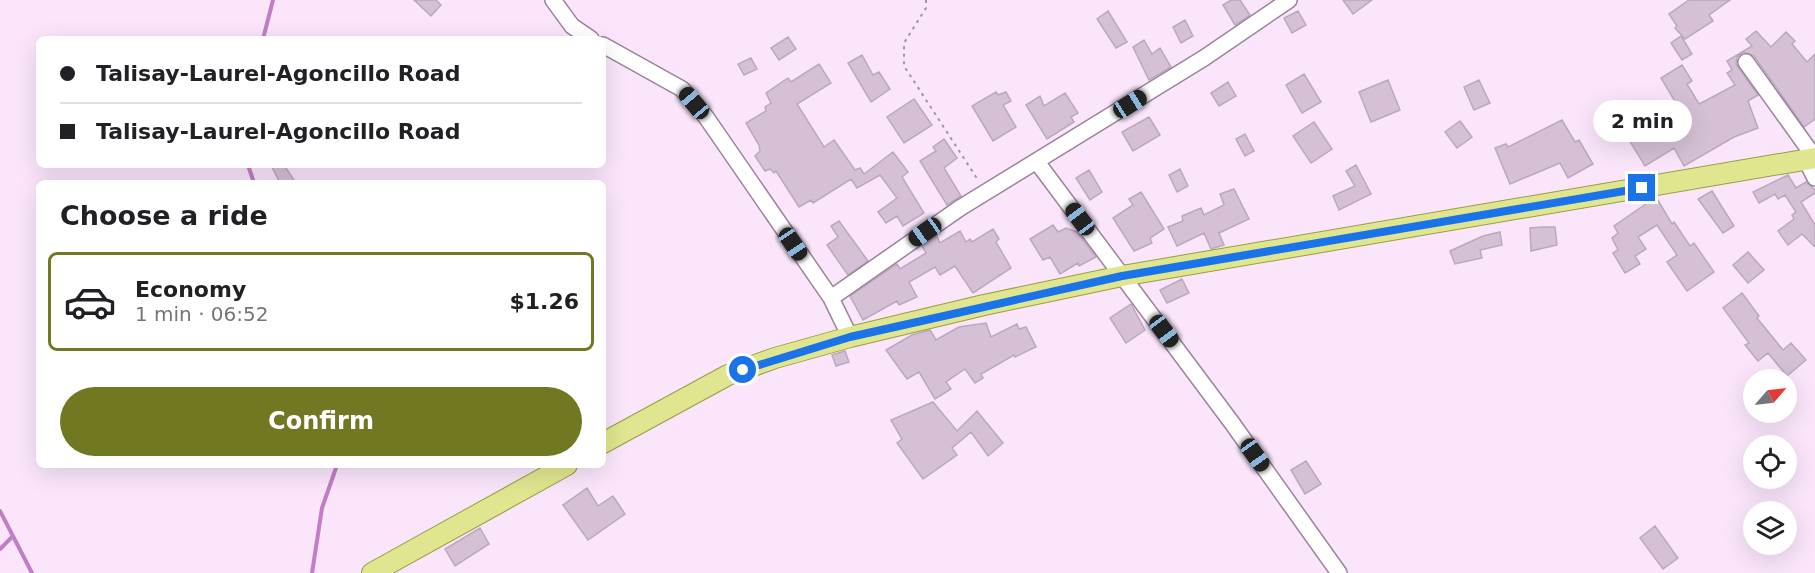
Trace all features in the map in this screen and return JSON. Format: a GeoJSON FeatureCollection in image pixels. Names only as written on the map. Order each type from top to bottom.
{"type":"FeatureCollection","features":[{"type":"Feature","properties":{"kind":"main road"},"geometry":{"type":"LineString","coordinates":[[606,442],[649,416],[728,375],[775,358],[850,337],[1122,276],[1812,158]]}},
{"type":"Feature","properties":{"kind":"main road"},"geometry":{"type":"LineString","coordinates":[[372,573],[562,468]]}},
{"type":"Feature","properties":{"kind":"street"},"geometry":{"type":"LineString","coordinates":[[553,0],[572,26],[587,36]]}},
{"type":"Feature","properties":{"kind":"street"},"geometry":{"type":"LineString","coordinates":[[831,298],[987,192],[1204,58],[1289,0]]}},
{"type":"Feature","properties":{"kind":"street"},"geometry":{"type":"LineString","coordinates":[[606,47],[682,89],[706,117],[831,298],[850,337]]}},
{"type":"Feature","properties":{"kind":"street"},"geometry":{"type":"LineString","coordinates":[[1746,62],[1812,158],[1815,178]]}},
{"type":"Feature","properties":{"kind":"street"},"geometry":{"type":"LineString","coordinates":[[1037,162],[1232,423],[1339,573]]}},
{"type":"Feature","properties":{"kind":"path"},"geometry":{"type":"LineString","coordinates":[[926,0],[926,8],[904,43],[904,66],[987,192]]}},
{"type":"Feature","properties":{"kind":"building"},"geometry":{"type":"Polygon","coordinates":[[[414,0],[436,0],[441,5],[431,16],[414,0]]]}},
{"type":"Feature","properties":{"kind":"building"},"geometry":{"type":"Polygon","coordinates":[[[1231,0],[1240,0],[1250,15],[1235,25],[1223,5],[1231,0]]]}},
{"type":"Feature","properties":{"kind":"building"},"geometry":{"type":"Polygon","coordinates":[[[1343,0],[1372,0],[1353,14],[1343,0]]]}},
{"type":"Feature","properties":{"kind":"building"},"geometry":{"type":"Polygon","coordinates":[[[1689,0],[1730,0],[1709,15],[1713,21],[1685,39],[1675,28],[1677,26],[1669,14],[1689,0]]]}},
{"type":"Feature","properties":{"kind":"building"},"geometry":{"type":"Polygon","coordinates":[[[1108,11],[1127,42],[1116,48],[1097,19],[1108,11]]]}},
{"type":"Feature","properties":{"kind":"building"},"geometry":{"type":"Polygon","coordinates":[[[1298,11],[1306,25],[1292,33],[1284,18],[1298,11]]]}},
{"type":"Feature","properties":{"kind":"building"},"geometry":{"type":"Polygon","coordinates":[[[1185,20],[1193,36],[1181,43],[1173,27],[1185,20]]]}},
{"type":"Feature","properties":{"kind":"building"},"geometry":{"type":"Polygon","coordinates":[[[1756,31],[1771,47],[1786,32],[1795,41],[1792,44],[1807,62],[1815,54],[1815,119],[1804,127],[1754,56],[1744,52],[1737,57],[1736,64],[1758,95],[1748,101],[1758,128],[1734,137],[1684,166],[1674,148],[1645,166],[1626,135],[1676,103],[1661,78],[1682,65],[1692,81],[1687,84],[1699,104],[1735,85],[1727,73],[1732,70],[1727,61],[1752,46],[1746,39],[1756,31]]]}},
{"type":"Feature","properties":{"kind":"building"},"geometry":{"type":"Polygon","coordinates":[[[1681,36],[1692,54],[1682,60],[1671,43],[1681,36]]]}},
{"type":"Feature","properties":{"kind":"building"},"geometry":{"type":"Polygon","coordinates":[[[788,37],[796,49],[779,60],[771,48],[788,37]]]}},
{"type":"Feature","properties":{"kind":"building"},"geometry":{"type":"Polygon","coordinates":[[[1144,40],[1152,54],[1160,48],[1171,67],[1149,80],[1133,47],[1144,40]]]}},
{"type":"Feature","properties":{"kind":"building"},"geometry":{"type":"Polygon","coordinates":[[[862,55],[873,75],[879,72],[890,89],[871,102],[848,63],[862,55]]]}},
{"type":"Feature","properties":{"kind":"building"},"geometry":{"type":"Polygon","coordinates":[[[751,58],[757,69],[744,75],[738,64],[751,58]]]}},
{"type":"Feature","properties":{"kind":"building"},"geometry":{"type":"Polygon","coordinates":[[[819,64],[831,83],[797,104],[824,147],[834,140],[855,170],[860,168],[864,174],[893,152],[908,172],[902,177],[924,213],[903,226],[897,216],[886,223],[878,212],[897,198],[880,175],[857,188],[851,179],[813,203],[811,200],[799,207],[776,171],[774,173],[770,169],[765,171],[755,156],[760,151],[759,145],[746,123],[766,111],[765,107],[771,103],[766,93],[788,78],[791,82],[819,64]]]}},
{"type":"Feature","properties":{"kind":"building"},"geometry":{"type":"Polygon","coordinates":[[[1304,74],[1321,102],[1302,113],[1286,85],[1304,74]]]}},
{"type":"Feature","properties":{"kind":"building"},"geometry":{"type":"Polygon","coordinates":[[[1388,80],[1400,110],[1371,122],[1359,92],[1388,80]]]}},
{"type":"Feature","properties":{"kind":"building"},"geometry":{"type":"Polygon","coordinates":[[[1479,80],[1490,103],[1474,110],[1464,87],[1479,80]]]}},
{"type":"Feature","properties":{"kind":"building"},"geometry":{"type":"Polygon","coordinates":[[[1228,82],[1236,96],[1219,106],[1211,93],[1228,82]]]}},
{"type":"Feature","properties":{"kind":"building"},"geometry":{"type":"Polygon","coordinates":[[[996,92],[998,95],[1006,92],[1011,101],[1003,105],[1016,127],[993,141],[972,106],[996,92]]]}},
{"type":"Feature","properties":{"kind":"building"},"geometry":{"type":"Polygon","coordinates":[[[1065,93],[1078,113],[1071,117],[1074,122],[1047,139],[1026,105],[1040,96],[1044,106],[1065,93]]]}},
{"type":"Feature","properties":{"kind":"building"},"geometry":{"type":"Polygon","coordinates":[[[914,99],[932,125],[904,143],[887,117],[914,99]]]}},
{"type":"Feature","properties":{"kind":"building"},"geometry":{"type":"Polygon","coordinates":[[[1149,117],[1160,135],[1133,151],[1122,132],[1149,117]]]}},
{"type":"Feature","properties":{"kind":"building"},"geometry":{"type":"Polygon","coordinates":[[[1562,120],[1575,142],[1579,140],[1593,164],[1568,178],[1560,163],[1510,184],[1495,148],[1506,144],[1508,147],[1562,120]]]}},
{"type":"Feature","properties":{"kind":"building"},"geometry":{"type":"Polygon","coordinates":[[[1460,121],[1472,137],[1457,148],[1445,132],[1460,121]]]}},
{"type":"Feature","properties":{"kind":"building"},"geometry":{"type":"Polygon","coordinates":[[[1314,122],[1332,149],[1311,163],[1293,136],[1314,122]]]}},
{"type":"Feature","properties":{"kind":"building"},"geometry":{"type":"Polygon","coordinates":[[[1245,134],[1254,151],[1245,156],[1236,139],[1245,134]]]}},
{"type":"Feature","properties":{"kind":"building"},"geometry":{"type":"Polygon","coordinates":[[[944,139],[957,158],[944,168],[961,196],[947,205],[920,161],[936,151],[933,147],[944,139]]]}},
{"type":"Feature","properties":{"kind":"building"},"geometry":{"type":"Polygon","coordinates":[[[1356,165],[1371,194],[1339,210],[1333,196],[1355,186],[1346,171],[1356,165]]]}},
{"type":"Feature","properties":{"kind":"building"},"geometry":{"type":"Polygon","coordinates":[[[272,168],[286,168],[294,180],[278,180],[272,168]]]}},
{"type":"Feature","properties":{"kind":"building"},"geometry":{"type":"Polygon","coordinates":[[[1180,169],[1188,186],[1177,192],[1169,175],[1180,169]]]}},
{"type":"Feature","properties":{"kind":"building"},"geometry":{"type":"Polygon","coordinates":[[[1089,170],[1102,192],[1090,200],[1076,178],[1089,170]]]}},
{"type":"Feature","properties":{"kind":"building"},"geometry":{"type":"Polygon","coordinates":[[[1788,175],[1796,188],[1806,182],[1815,190],[1815,193],[1801,202],[1815,225],[1815,247],[1802,234],[1788,245],[1778,231],[1794,219],[1792,215],[1796,212],[1785,195],[1778,199],[1775,194],[1759,203],[1753,192],[1788,175]]]}},
{"type":"Feature","properties":{"kind":"building"},"geometry":{"type":"Polygon","coordinates":[[[1234,189],[1249,219],[1219,233],[1224,245],[1211,249],[1204,233],[1177,246],[1168,227],[1183,221],[1182,216],[1201,208],[1204,215],[1224,205],[1220,194],[1234,189]]]}},
{"type":"Feature","properties":{"kind":"building"},"geometry":{"type":"Polygon","coordinates":[[[1712,191],[1734,226],[1723,233],[1698,199],[1712,191]]]}},
{"type":"Feature","properties":{"kind":"building"},"geometry":{"type":"Polygon","coordinates":[[[1141,192],[1164,229],[1150,238],[1152,243],[1134,251],[1113,218],[1133,205],[1129,199],[1141,192]]]}},
{"type":"Feature","properties":{"kind":"building"},"geometry":{"type":"Polygon","coordinates":[[[1656,197],[1672,224],[1674,222],[1690,246],[1694,243],[1714,272],[1687,291],[1667,262],[1677,255],[1657,225],[1638,237],[1646,249],[1635,256],[1640,264],[1625,273],[1613,253],[1618,250],[1612,238],[1618,233],[1614,226],[1656,197]]]}},
{"type":"Feature","properties":{"kind":"building"},"geometry":{"type":"Polygon","coordinates":[[[839,221],[868,261],[848,275],[827,245],[838,237],[831,226],[839,221]]]}},
{"type":"Feature","properties":{"kind":"building"},"geometry":{"type":"Polygon","coordinates":[[[1053,225],[1058,232],[1066,228],[1077,232],[1096,257],[1079,266],[1078,263],[1060,274],[1050,257],[1043,260],[1030,239],[1053,225]]]}},
{"type":"Feature","properties":{"kind":"building"},"geometry":{"type":"Polygon","coordinates":[[[1555,227],[1557,245],[1531,251],[1530,228],[1555,227]]]}},
{"type":"Feature","properties":{"kind":"building"},"geometry":{"type":"Polygon","coordinates":[[[993,229],[999,239],[996,242],[1011,268],[973,293],[955,266],[940,275],[935,267],[909,282],[917,297],[899,305],[897,301],[863,320],[850,296],[897,264],[900,269],[926,253],[922,246],[937,236],[940,243],[960,231],[966,242],[970,239],[972,242],[993,229]]]}},
{"type":"Feature","properties":{"kind":"building"},"geometry":{"type":"Polygon","coordinates":[[[1500,232],[1502,245],[1480,250],[1482,258],[1455,264],[1450,251],[1483,236],[1500,232]]]}},
{"type":"Feature","properties":{"kind":"building"},"geometry":{"type":"Polygon","coordinates":[[[1748,252],[1764,270],[1748,283],[1733,265],[1748,252]]]}},
{"type":"Feature","properties":{"kind":"building"},"geometry":{"type":"Polygon","coordinates":[[[1182,279],[1189,293],[1167,303],[1160,290],[1182,279]]]}},
{"type":"Feature","properties":{"kind":"building"},"geometry":{"type":"Polygon","coordinates":[[[1742,293],[1759,316],[1757,318],[1783,350],[1791,343],[1806,360],[1795,369],[1781,369],[1768,353],[1758,361],[1745,345],[1749,343],[1723,308],[1742,293]]]}},
{"type":"Feature","properties":{"kind":"building"},"geometry":{"type":"Polygon","coordinates":[[[1131,304],[1145,330],[1126,343],[1110,318],[1131,304]]]}},
{"type":"Feature","properties":{"kind":"building"},"geometry":{"type":"Polygon","coordinates":[[[986,323],[991,337],[1017,324],[1019,329],[1026,327],[1036,347],[1015,357],[1014,355],[981,374],[983,378],[975,383],[965,369],[946,382],[951,389],[935,399],[919,372],[907,379],[886,350],[912,335],[930,330],[936,340],[959,327],[986,323]]]}},
{"type":"Feature","properties":{"kind":"building"},"geometry":{"type":"Polygon","coordinates":[[[845,351],[849,362],[836,366],[832,355],[845,351]]]}},
{"type":"Feature","properties":{"kind":"building"},"geometry":{"type":"Polygon","coordinates":[[[933,402],[957,431],[977,411],[1003,443],[988,456],[971,432],[952,448],[957,455],[923,479],[897,443],[902,439],[891,420],[933,402]]]}},
{"type":"Feature","properties":{"kind":"building"},"geometry":{"type":"Polygon","coordinates":[[[1306,461],[1321,484],[1305,494],[1291,470],[1306,461]]]}},
{"type":"Feature","properties":{"kind":"building"},"geometry":{"type":"Polygon","coordinates":[[[587,488],[598,506],[613,496],[625,514],[588,540],[563,505],[587,488]]]}},
{"type":"Feature","properties":{"kind":"building"},"geometry":{"type":"Polygon","coordinates":[[[1655,526],[1678,558],[1663,569],[1640,538],[1655,526]]]}},
{"type":"Feature","properties":{"kind":"building"},"geometry":{"type":"Polygon","coordinates":[[[480,528],[489,544],[455,566],[445,549],[480,528]]]}},
{"type":"Feature","properties":{"kind":"waterway"},"geometry":{"type":"LineString","coordinates":[[264,36],[273,0]]}},
{"type":"Feature","properties":{"kind":"waterway"},"geometry":{"type":"LineString","coordinates":[[249,168],[253,180]]}},
{"type":"Feature","properties":{"kind":"waterway"},"geometry":{"type":"LineString","coordinates":[[312,573],[322,508],[336,468]]}},
{"type":"Feature","properties":{"kind":"waterway"},"geometry":{"type":"LineString","coordinates":[[0,511],[32,573]]}},
{"type":"Feature","properties":{"kind":"waterway"},"geometry":{"type":"LineString","coordinates":[[0,549],[13,536]]}},
{"type":"Feature","properties":{"kind":"route"},"geometry":{"type":"LineString","coordinates":[[743,370],[775,358],[850,337],[984,305],[1122,276],[1642,188]]}}]}
